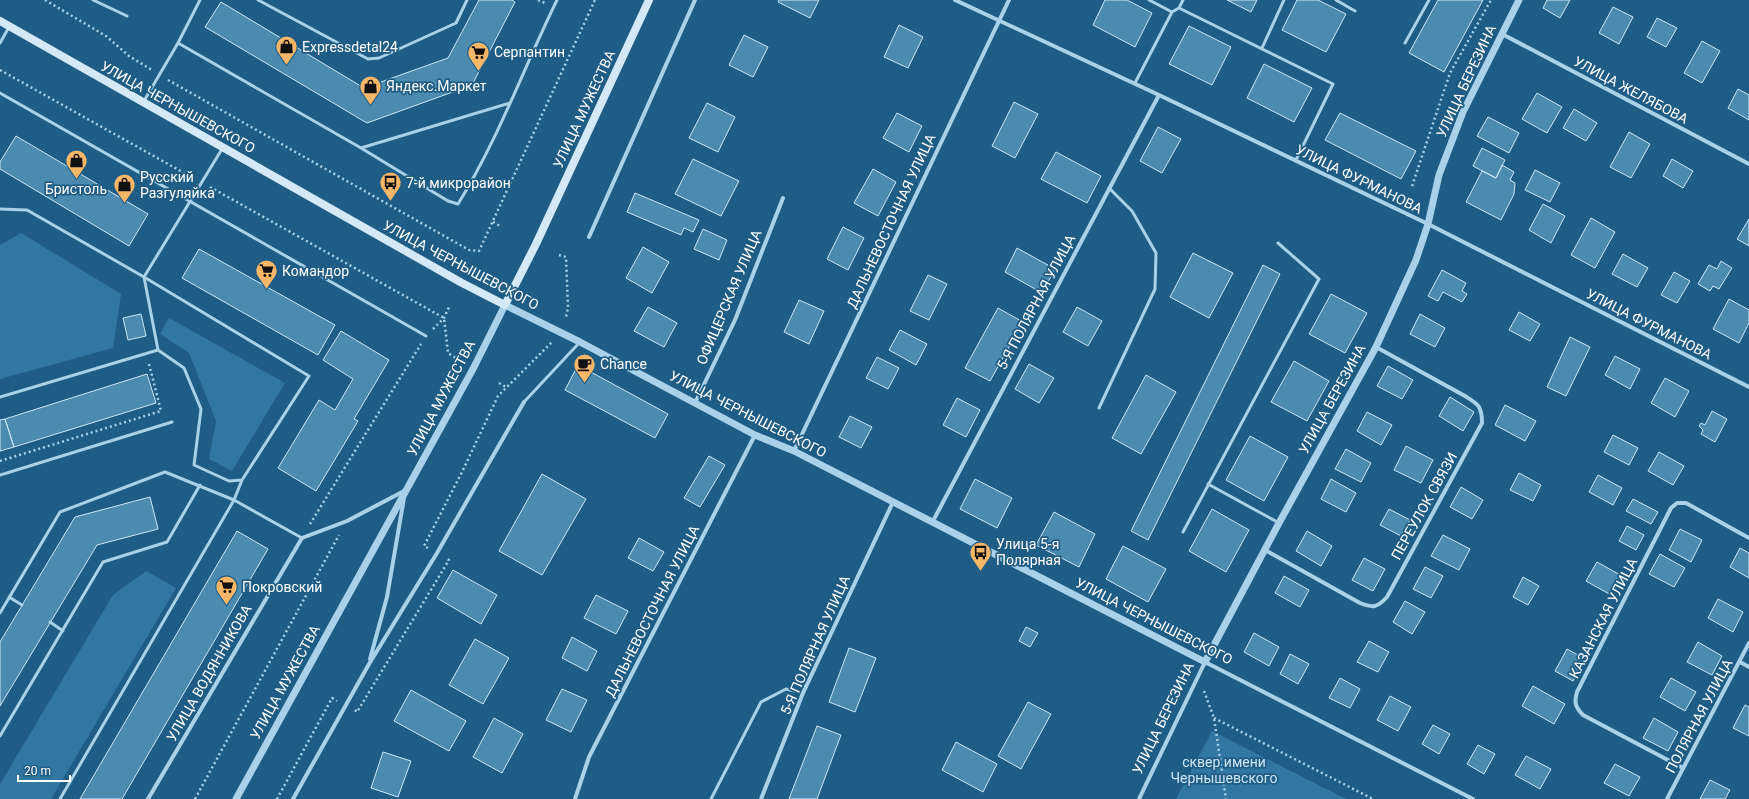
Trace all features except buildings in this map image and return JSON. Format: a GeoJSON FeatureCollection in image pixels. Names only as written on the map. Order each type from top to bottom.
{"type":"FeatureCollection","features":[{"type":"Feature","properties":{"kind":"main road","name":"УЛИЦА МУЖЕСТВА"},"geometry":{"type":"LineString","coordinates":[[505,305],[536,244],[650,0]]}},
{"type":"Feature","properties":{"kind":"main road","name":"УЛИЦА ЧЕРНЫШЕВСКОГО"},"geometry":{"type":"LineString","coordinates":[[0,21],[462,283],[505,305]]}},
{"type":"Feature","properties":{"kind":"street"},"geometry":{"type":"LineString","coordinates":[[589,237],[695,0]]}},
{"type":"Feature","properties":{"kind":"street","name":"УЛИЦА ФУРМАНОВА"},"geometry":{"type":"LineString","coordinates":[[955,0],[1135,83],[1428,224],[1749,387]]}},
{"type":"Feature","properties":{"kind":"street","name":"ДАЛЬНЕВОСТОЧНАЯ УЛИЦА"},"geometry":{"type":"LineString","coordinates":[[794,452],[1009,0]]}},
{"type":"Feature","properties":{"kind":"street","name":"УЛИЦА БЕРЕЗИНА"},"geometry":{"type":"LineString","coordinates":[[1139,799],[1205,662],[1279,523],[1376,347],[1416,260],[1428,224],[1439,175],[1463,112],[1519,0]]}},
{"type":"Feature","properties":{"kind":"street","name":"УЛИЦА ЖЕЛЯБОВА"},"geometry":{"type":"LineString","coordinates":[[1502,34],[1749,164]]}},
{"type":"Feature","properties":{"kind":"street","name":"5-Я ПОЛЯРНАЯ УЛИЦА"},"geometry":{"type":"LineString","coordinates":[[932,521],[1160,95]]}},
{"type":"Feature","properties":{"kind":"street","name":"ОФИЦЕРСКАЯ УЛИЦА"},"geometry":{"type":"LineString","coordinates":[[695,404],[735,320],[782,198]]}},
{"type":"Feature","properties":{"kind":"street","name":"УЛИЦА ЧЕРНЫШЕВСКОГО"},"geometry":{"type":"LineString","coordinates":[[505,305],[580,342],[755,435],[794,452],[932,521],[1473,799]]}},
{"type":"Feature","properties":{"kind":"street","name":"УЛИЦА МУЖЕСТВА"},"geometry":{"type":"LineString","coordinates":[[236,799],[473,368],[505,305]]}},
{"type":"Feature","properties":{"kind":"street","name":"ПЕРЕУЛОК СВЯЗИ"},"geometry":{"type":"LineString","coordinates":[[1265,550],[1360,603],[1370,606],[1380,605],[1391,590],[1482,423],[1482,413],[1478,404],[1376,347]]}},
{"type":"Feature","properties":{"kind":"street"},"geometry":{"type":"LineString","coordinates":[[293,799],[369,664],[437,553],[524,402]]}},
{"type":"Feature","properties":{"kind":"street","name":"ДАЛЬНЕВОСТОЧНАЯ УЛИЦА"},"geometry":{"type":"LineString","coordinates":[[575,799],[589,757],[755,435]]}},
{"type":"Feature","properties":{"kind":"street"},"geometry":{"type":"LineString","coordinates":[[302,538],[347,521],[406,490]]}},
{"type":"Feature","properties":{"kind":"street"},"geometry":{"type":"LineString","coordinates":[[369,664],[387,597],[406,490]]}},
{"type":"Feature","properties":{"kind":"street","name":"5-Я ПОЛЯРНАЯ УЛИЦА"},"geometry":{"type":"LineString","coordinates":[[761,799],[803,693],[893,502]]}},
{"type":"Feature","properties":{"kind":"street","name":"КАЗАНСКАЯ УЛИЦА"},"geometry":{"type":"LineString","coordinates":[[1683,768],[1583,715],[1576,708],[1576,696],[1671,508],[1676,503],[1686,503],[1749,538]]}},
{"type":"Feature","properties":{"kind":"street","name":"УЛИЦА ВОДЯННИКОВА"},"geometry":{"type":"LineString","coordinates":[[148,799],[302,538]]}},
{"type":"Feature","properties":{"kind":"street","name":"ПОЛЯРНАЯ УЛИЦА"},"geometry":{"type":"LineString","coordinates":[[1667,799],[1740,662],[1749,642]]}},
{"type":"Feature","properties":{"kind":"street"},"geometry":{"type":"LineString","coordinates":[[1740,662],[1749,666]]}},
{"type":"Feature","properties":{"kind":"lane"},"geometry":{"type":"LineString","coordinates":[[93,0],[126,16]]}},
{"type":"Feature","properties":{"kind":"lane"},"geometry":{"type":"LineString","coordinates":[[143,103],[178,43],[200,0]]}},
{"type":"Feature","properties":{"kind":"lane"},"geometry":{"type":"LineString","coordinates":[[258,0],[368,59],[379,58],[456,23],[467,0]]}},
{"type":"Feature","properties":{"kind":"lane"},"geometry":{"type":"LineString","coordinates":[[178,43],[361,148],[448,201],[458,204],[467,190],[510,103],[558,0]]}},
{"type":"Feature","properties":{"kind":"lane"},"geometry":{"type":"LineString","coordinates":[[1149,0],[1172,12]]}},
{"type":"Feature","properties":{"kind":"lane"},"geometry":{"type":"LineString","coordinates":[[1135,83],[1172,12],[1179,8],[1183,0]]}},
{"type":"Feature","properties":{"kind":"lane"},"geometry":{"type":"LineString","coordinates":[[1262,48],[1284,0]]}},
{"type":"Feature","properties":{"kind":"lane"},"geometry":{"type":"LineString","coordinates":[[1336,0],[1355,11]]}},
{"type":"Feature","properties":{"kind":"lane"},"geometry":{"type":"LineString","coordinates":[[1405,43],[1429,0]]}},
{"type":"Feature","properties":{"kind":"lane"},"geometry":{"type":"LineString","coordinates":[[1179,8],[1333,84],[1296,160]]}},
{"type":"Feature","properties":{"kind":"lane"},"geometry":{"type":"LineString","coordinates":[[0,43],[9,27]]}},
{"type":"Feature","properties":{"kind":"lane"},"geometry":{"type":"LineString","coordinates":[[0,93],[426,336]]}},
{"type":"Feature","properties":{"kind":"lane"},"geometry":{"type":"LineString","coordinates":[[361,148],[510,103]]}},
{"type":"Feature","properties":{"kind":"lane"},"geometry":{"type":"LineString","coordinates":[[223,147],[144,277],[158,350],[184,368],[201,409],[194,465],[229,481],[242,480]]}},
{"type":"Feature","properties":{"kind":"lane"},"geometry":{"type":"LineString","coordinates":[[1099,408],[1155,289],[1156,253],[1132,211],[1109,188]]}},
{"type":"Feature","properties":{"kind":"lane"},"geometry":{"type":"LineString","coordinates":[[0,209],[27,210],[144,277],[309,376],[242,480],[234,500],[60,799]]}},
{"type":"Feature","properties":{"kind":"lane"},"geometry":{"type":"LineString","coordinates":[[1183,532],[1319,279],[1278,243]]}},
{"type":"Feature","properties":{"kind":"lane"},"geometry":{"type":"LineString","coordinates":[[524,402],[580,342]]}},
{"type":"Feature","properties":{"kind":"lane"},"geometry":{"type":"LineString","coordinates":[[0,398],[158,350]]}},
{"type":"Feature","properties":{"kind":"lane"},"geometry":{"type":"LineString","coordinates":[[0,475],[172,422]]}},
{"type":"Feature","properties":{"kind":"lane"},"geometry":{"type":"LineString","coordinates":[[0,613],[60,512],[165,472],[234,500],[302,538]]}},
{"type":"Feature","properties":{"kind":"lane"},"geometry":{"type":"LineString","coordinates":[[1208,484],[1279,523]]}},
{"type":"Feature","properties":{"kind":"lane"},"geometry":{"type":"LineString","coordinates":[[0,736],[103,562],[167,542],[200,485]]}},
{"type":"Feature","properties":{"kind":"lane"},"geometry":{"type":"LineString","coordinates":[[9,597],[22,605]]}},
{"type":"Feature","properties":{"kind":"lane"},"geometry":{"type":"LineString","coordinates":[[50,622],[63,631]]}},
{"type":"Feature","properties":{"kind":"lane"},"geometry":{"type":"LineString","coordinates":[[711,799],[761,702],[786,689],[803,693]]}},
{"type":"Feature","properties":{"kind":"path"},"geometry":{"type":"LineString","coordinates":[[45,0],[106,36],[129,56],[159,74],[469,250],[479,250],[595,0]]}},
{"type":"Feature","properties":{"kind":"path"},"geometry":{"type":"LineString","coordinates":[[1412,186],[1450,73],[1491,0]]}},
{"type":"Feature","properties":{"kind":"path"},"geometry":{"type":"LineString","coordinates":[[0,70],[444,318]]}},
{"type":"Feature","properties":{"kind":"path"},"geometry":{"type":"LineString","coordinates":[[493,222],[500,226]]}},
{"type":"Feature","properties":{"kind":"path"},"geometry":{"type":"LineString","coordinates":[[559,255],[566,257],[568,308],[566,317]]}},
{"type":"Feature","properties":{"kind":"path"},"geometry":{"type":"LineString","coordinates":[[302,538],[426,336],[444,318],[449,308]]}},
{"type":"Feature","properties":{"kind":"path"},"geometry":{"type":"LineString","coordinates":[[444,318],[448,353],[457,358]]}},
{"type":"Feature","properties":{"kind":"path"},"geometry":{"type":"LineString","coordinates":[[462,472],[498,396],[552,342]]}},
{"type":"Feature","properties":{"kind":"path"},"geometry":{"type":"LineString","coordinates":[[0,461],[161,411],[146,353]]}},
{"type":"Feature","properties":{"kind":"path"},"geometry":{"type":"LineString","coordinates":[[499,383],[506,387]]}},
{"type":"Feature","properties":{"kind":"path"},"geometry":{"type":"LineString","coordinates":[[195,799],[347,521]]}},
{"type":"Feature","properties":{"kind":"path"},"geometry":{"type":"LineString","coordinates":[[1204,690],[1214,718],[1226,799]]}},
{"type":"Feature","properties":{"kind":"path"},"geometry":{"type":"LineString","coordinates":[[277,799],[332,698],[338,701]]}},
{"type":"Feature","properties":{"kind":"path"},"geometry":{"type":"LineString","coordinates":[[1214,718],[1373,799]]}},
{"type":"Feature","properties":{"kind":"green space"},"geometry":{"type":"Polygon","coordinates":[[[21,233],[121,294],[113,348],[0,379],[0,245],[21,233]]]}},
{"type":"Feature","properties":{"kind":"green space"},"geometry":{"type":"Polygon","coordinates":[[[169,318],[285,383],[232,471],[209,459],[216,421],[189,353],[160,334],[169,318]]]}},
{"type":"Feature","properties":{"kind":"green space"},"geometry":{"type":"Polygon","coordinates":[[[146,571],[176,588],[51,799],[0,799],[0,784],[113,595],[146,571]]]}},
{"type":"Feature","properties":{"kind":"green space","name":"сквер имени Чернышевского"},"geometry":{"type":"Polygon","coordinates":[[[1212,731],[1346,799],[1176,799],[1212,731]]]}},
{"type":"Feature","properties":{"kind":"place","name":"Expressdetal24"},"geometry":{"type":"Point","coordinates":[286,66]}},
{"type":"Feature","properties":{"kind":"place","name":"Серпантин"},"geometry":{"type":"Point","coordinates":[479,72]}},
{"type":"Feature","properties":{"kind":"place","name":"Яндекс.Маркет"},"geometry":{"type":"Point","coordinates":[370,106]}},
{"type":"Feature","properties":{"kind":"place","name":"Бристоль"},"geometry":{"type":"Point","coordinates":[76,180]}},
{"type":"Feature","properties":{"kind":"place","name":"7-й микрорайон"},"geometry":{"type":"Point","coordinates":[391,202]}},
{"type":"Feature","properties":{"kind":"place","name":"Русский Разгуляйка"},"geometry":{"type":"Point","coordinates":[124,204]}},
{"type":"Feature","properties":{"kind":"place","name":"Командор"},"geometry":{"type":"Point","coordinates":[266,290]}},
{"type":"Feature","properties":{"kind":"place","name":"Chance"},"geometry":{"type":"Point","coordinates":[585,384]}},
{"type":"Feature","properties":{"kind":"place","name":"Улица 5-я Полярная"},"geometry":{"type":"Point","coordinates":[980,572]}},
{"type":"Feature","properties":{"kind":"place","name":"Покровский"},"geometry":{"type":"Point","coordinates":[227,606]}}]}
